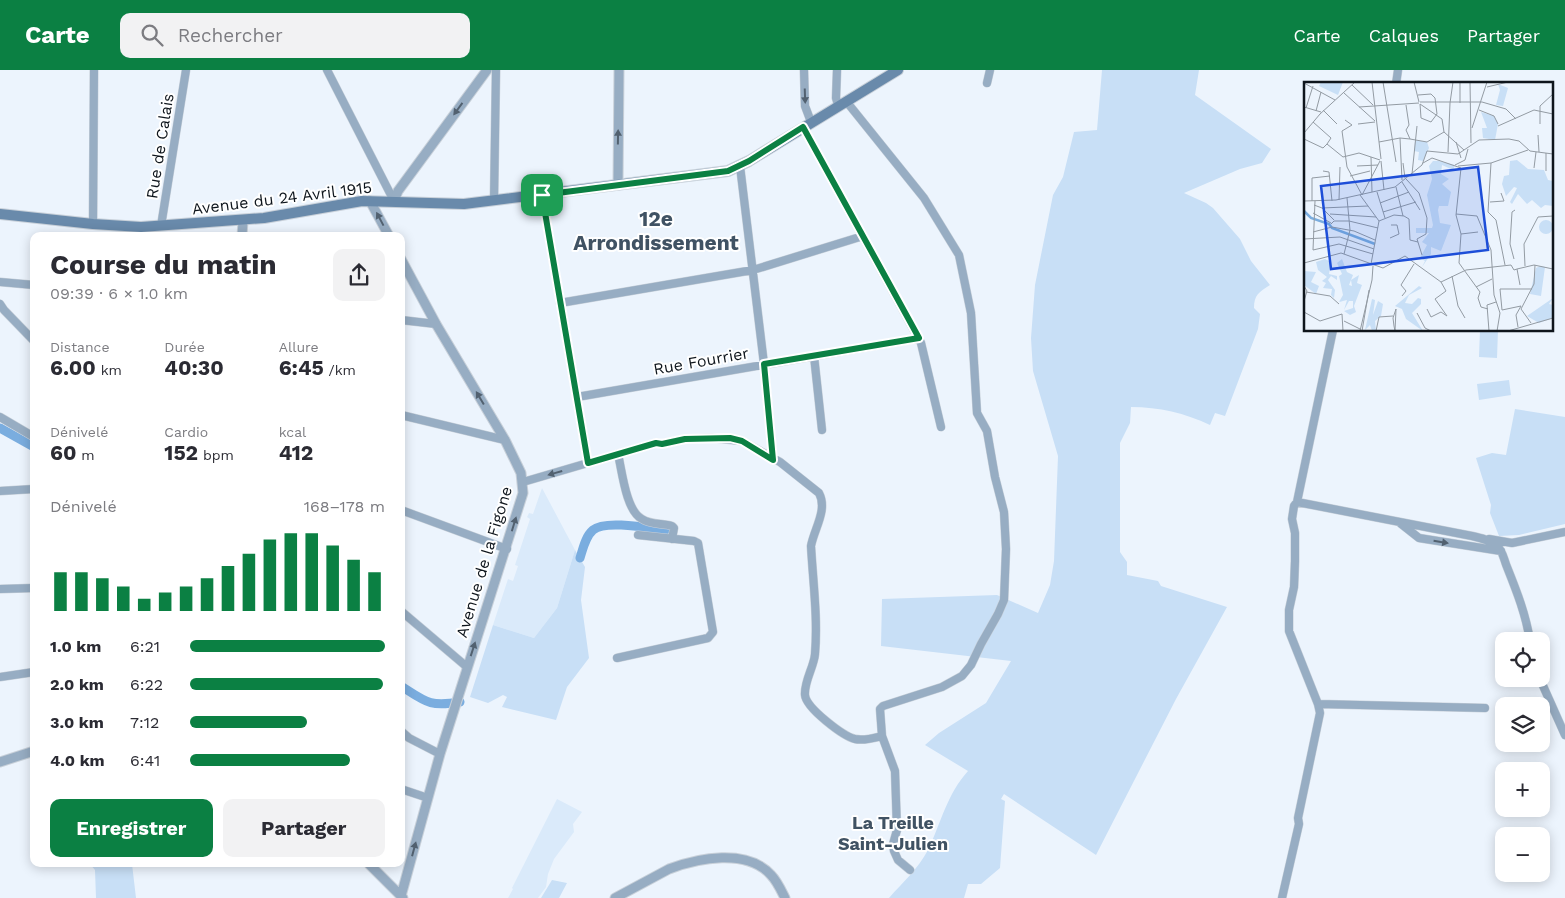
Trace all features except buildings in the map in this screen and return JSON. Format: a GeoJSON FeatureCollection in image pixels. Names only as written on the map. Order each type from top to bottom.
{"type":"FeatureCollection","features":[{"type":"Feature","properties":{"kind":"main road","name":"Avenue du 24 Avril 1915"},"geometry":{"type":"LineString","coordinates":[[0,214],[130,228],[243,221],[370,201],[464,204],[728,171],[740,166],[898,70]]}},
{"type":"Feature","properties":{"kind":"street"},"geometry":{"type":"LineString","coordinates":[[94,70],[94,224]]}},
{"type":"Feature","properties":{"kind":"street","name":"Rue de Calais"},"geometry":{"type":"LineString","coordinates":[[161,226],[186,70]]}},
{"type":"Feature","properties":{"kind":"street"},"geometry":{"type":"LineString","coordinates":[[327,70],[394,201]]}},
{"type":"Feature","properties":{"kind":"street"},"geometry":{"type":"LineString","coordinates":[[394,201],[398,192],[487,70]]}},
{"type":"Feature","properties":{"kind":"street"},"geometry":{"type":"LineString","coordinates":[[494,200],[496,70]]}},
{"type":"Feature","properties":{"kind":"street"},"geometry":{"type":"LineString","coordinates":[[618,185],[619,70]]}},
{"type":"Feature","properties":{"kind":"street"},"geometry":{"type":"LineString","coordinates":[[804,70],[807,124],[863,236],[919,338],[941,427]]}},
{"type":"Feature","properties":{"kind":"street"},"geometry":{"type":"LineString","coordinates":[[836,70],[842,103],[924,198],[959,255],[971,313],[977,412],[987,431],[995,477],[1004,512],[1006,549],[1004,600],[972,665],[962,676],[942,687],[883,706],[880,710],[882,736],[893,761],[895,771],[897,830],[893,844],[894,851],[898,860],[910,870]]}},
{"type":"Feature","properties":{"kind":"street"},"geometry":{"type":"LineString","coordinates":[[987,83],[990,70]]}},
{"type":"Feature","properties":{"kind":"street"},"geometry":{"type":"LineString","coordinates":[[740,166],[764,364],[773,460]]}},
{"type":"Feature","properties":{"kind":"street"},"geometry":{"type":"LineString","coordinates":[[542,195],[588,463]]}},
{"type":"Feature","properties":{"kind":"street"},"geometry":{"type":"LineString","coordinates":[[370,201],[387,232]]}},
{"type":"Feature","properties":{"kind":"street"},"geometry":{"type":"LineString","coordinates":[[242,232],[243,221]]}},
{"type":"Feature","properties":{"kind":"street"},"geometry":{"type":"LineString","coordinates":[[560,303],[753,270],[863,236]]}},
{"type":"Feature","properties":{"kind":"street","name":"Avenue de la Figone"},"geometry":{"type":"LineString","coordinates":[[402,897],[440,754],[523,493],[523,482],[517,463],[436,324],[405,266]]}},
{"type":"Feature","properties":{"kind":"street"},"geometry":{"type":"LineString","coordinates":[[0,282],[30,284]]}},
{"type":"Feature","properties":{"kind":"street"},"geometry":{"type":"LineString","coordinates":[[0,304],[30,337]]}},
{"type":"Feature","properties":{"kind":"street"},"geometry":{"type":"LineString","coordinates":[[405,320],[436,324]]}},
{"type":"Feature","properties":{"kind":"street"},"geometry":{"type":"LineString","coordinates":[[1282,898],[1299,824],[1298,818],[1320,714],[1318,704],[1289,631],[1289,610],[1294,587],[1295,561],[1292,518],[1333,331]]}},
{"type":"Feature","properties":{"kind":"street","name":"Rue Fourrier"},"geometry":{"type":"LineString","coordinates":[[577,397],[919,338]]}},
{"type":"Feature","properties":{"kind":"street"},"geometry":{"type":"LineString","coordinates":[[814,356],[822,430]]}},
{"type":"Feature","properties":{"kind":"street"},"geometry":{"type":"LineString","coordinates":[[405,416],[505,440]]}},
{"type":"Feature","properties":{"kind":"street"},"geometry":{"type":"LineString","coordinates":[[0,417],[30,435]]}},
{"type":"Feature","properties":{"kind":"street"},"geometry":{"type":"LineString","coordinates":[[523,482],[656,443],[662,444],[685,439],[730,438],[748,443],[773,460],[780,462],[819,493],[823,508],[811,546],[816,638],[815,658],[805,695],[807,701],[816,712],[850,737],[863,740],[882,736]]}},
{"type":"Feature","properties":{"kind":"street"},"geometry":{"type":"LineString","coordinates":[[618,454],[628,499],[636,515],[649,523],[669,525],[673,534]]}},
{"type":"Feature","properties":{"kind":"street"},"geometry":{"type":"LineString","coordinates":[[0,492],[30,489]]}},
{"type":"Feature","properties":{"kind":"street"},"geometry":{"type":"LineString","coordinates":[[1297,502],[1512,543],[1565,532]]}},
{"type":"Feature","properties":{"kind":"street"},"geometry":{"type":"LineString","coordinates":[[405,511],[506,549]]}},
{"type":"Feature","properties":{"kind":"street"},"geometry":{"type":"LineString","coordinates":[[1398,522],[1418,538],[1501,551],[1512,543]]}},
{"type":"Feature","properties":{"kind":"street"},"geometry":{"type":"LineString","coordinates":[[617,658],[708,638],[713,632],[698,544],[673,534],[638,535]]}},
{"type":"Feature","properties":{"kind":"street"},"geometry":{"type":"LineString","coordinates":[[1484,538],[1497,546],[1501,551],[1526,619],[1528,632]]}},
{"type":"Feature","properties":{"kind":"street"},"geometry":{"type":"LineString","coordinates":[[0,590],[30,588]]}},
{"type":"Feature","properties":{"kind":"street"},"geometry":{"type":"LineString","coordinates":[[405,614],[467,667]]}},
{"type":"Feature","properties":{"kind":"street"},"geometry":{"type":"LineString","coordinates":[[0,677],[30,673]]}},
{"type":"Feature","properties":{"kind":"street"},"geometry":{"type":"LineString","coordinates":[[1544,687],[1565,735]]}},
{"type":"Feature","properties":{"kind":"street"},"geometry":{"type":"LineString","coordinates":[[1318,704],[1486,708]]}},
{"type":"Feature","properties":{"kind":"street"},"geometry":{"type":"LineString","coordinates":[[405,734],[440,754]]}},
{"type":"Feature","properties":{"kind":"street"},"geometry":{"type":"LineString","coordinates":[[0,762],[30,752]]}},
{"type":"Feature","properties":{"kind":"street"},"geometry":{"type":"LineString","coordinates":[[405,790],[428,798]]}},
{"type":"Feature","properties":{"kind":"street"},"geometry":{"type":"LineString","coordinates":[[615,898],[669,869],[688,863],[732,858],[745,860],[762,867],[775,880],[785,898]]}},
{"type":"Feature","properties":{"kind":"street"},"geometry":{"type":"LineString","coordinates":[[372,867],[402,897]]}},
{"type":"Feature","properties":{"kind":"shaded area"},"geometry":{"type":"Polygon","coordinates":[[[1102,70],[1199,70],[1195,95],[1271,149],[1262,163],[1240,169],[1184,193],[1213,208],[1240,239],[1251,261],[1270,285],[1256,297],[1254,308],[1260,314],[1258,329],[1225,416],[1215,413],[1210,425],[1172,412],[1152,408],[1131,407],[1130,423],[1120,443],[1120,552],[1127,562],[1127,575],[1158,581],[1161,586],[1227,607],[1176,699],[1096,855],[1004,794],[1001,799],[1005,801],[1000,868],[981,884],[968,884],[964,898],[889,898],[924,857],[955,789],[968,771],[925,745],[939,733],[986,703],[1011,661],[881,646],[882,599],[997,595],[1038,613],[1050,585],[1054,561],[1058,456],[1033,371],[1031,338],[1035,285],[1053,195],[1063,177],[1074,132],[1097,130],[1102,70]]]}},
{"type":"Feature","properties":{"kind":"shaded area"},"geometry":{"type":"Polygon","coordinates":[[[1480,331],[1498,331],[1497,358],[1479,357],[1480,331]]]}},
{"type":"Feature","properties":{"kind":"shaded area"},"geometry":{"type":"Polygon","coordinates":[[[1509,380],[1511,395],[1479,400],[1477,384],[1509,380]]]}},
{"type":"Feature","properties":{"kind":"shaded area"},"geometry":{"type":"Polygon","coordinates":[[[1515,409],[1565,417],[1565,524],[1519,535],[1499,536],[1490,513],[1491,505],[1476,458],[1492,453],[1506,455],[1515,409]]]}},
{"type":"Feature","properties":{"kind":"shaded area"},"geometry":{"type":"Polygon","coordinates":[[[542,488],[575,550],[557,608],[534,638],[493,625],[508,579],[513,581],[518,566],[515,565],[530,519],[527,517],[529,513],[533,514],[542,488]]]}},
{"type":"Feature","properties":{"kind":"shaded area"},"geometry":{"type":"Polygon","coordinates":[[[575,550],[585,567],[581,600],[589,658],[567,687],[556,720],[502,707],[507,697],[503,695],[488,703],[470,697],[493,625],[534,638],[557,608],[575,550]]]}},
{"type":"Feature","properties":{"kind":"shaded area"},"geometry":{"type":"Polygon","coordinates":[[[557,799],[582,812],[573,824],[574,832],[554,859],[548,874],[546,887],[538,898],[508,898],[512,888],[557,799]]]}},
{"type":"Feature","properties":{"kind":"shaded area"},"geometry":{"type":"Polygon","coordinates":[[[92,867],[132,867],[136,898],[96,898],[95,870],[92,867]]]}},
{"type":"Feature","properties":{"kind":"shaded area"},"geometry":{"type":"Polygon","coordinates":[[[552,880],[567,883],[559,898],[541,898],[552,880]]]}},
{"type":"Feature","properties":{"kind":"waterway"},"geometry":{"type":"LineString","coordinates":[[0,428],[30,445]]}},
{"type":"Feature","properties":{"kind":"waterway"},"geometry":{"type":"LineString","coordinates":[[580,558],[588,536],[599,527],[618,525],[669,531]]}},
{"type":"Feature","properties":{"kind":"waterway"},"geometry":{"type":"LineString","coordinates":[[405,689],[428,702],[441,704],[460,702]]}},
{"type":"Feature","properties":{"kind":"district","name":"12e Arrondissement"},"geometry":{"type":"Point","coordinates":[656,230]}},
{"type":"Feature","properties":{"kind":"district","name":"La Treille Saint-Julien"},"geometry":{"type":"Point","coordinates":[893,832]}},
{"type":"Feature","properties":{"kind":"route"},"geometry":{"type":"LineString","coordinates":[[803,127],[919,338],[764,364],[773,460],[754,446],[742,441],[730,438],[712,438],[685,439],[662,444],[656,443],[588,463],[542,195],[728,171],[749,161],[803,127]]}}]}
